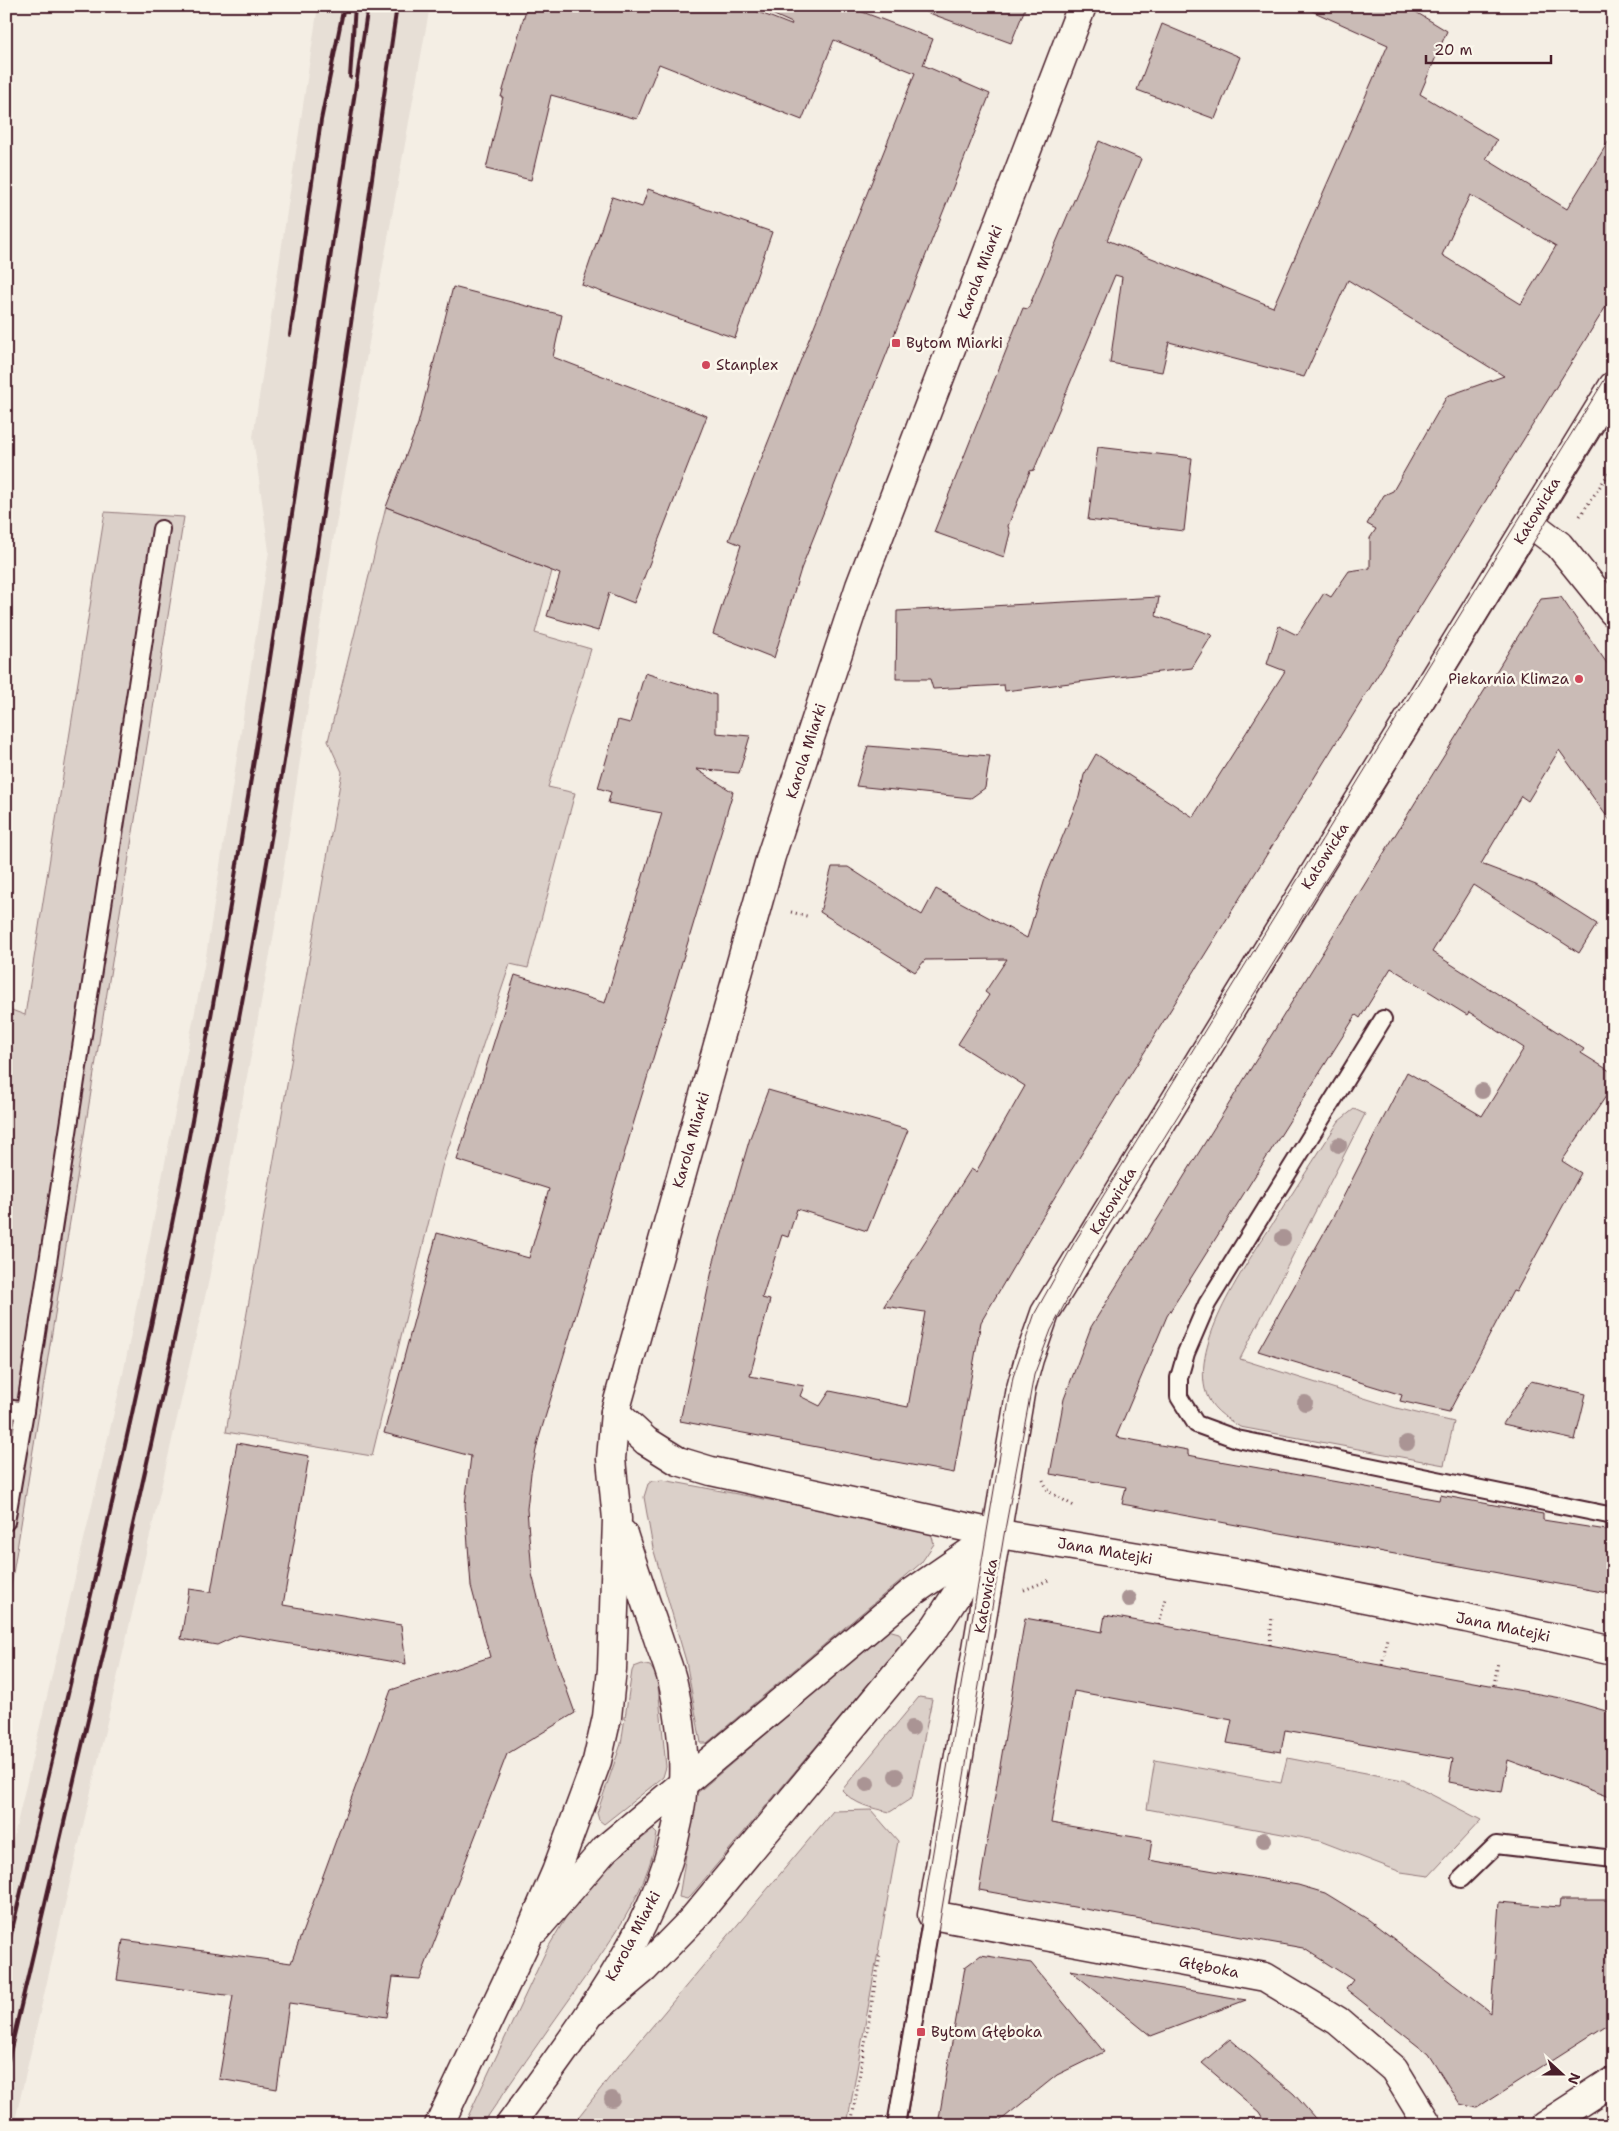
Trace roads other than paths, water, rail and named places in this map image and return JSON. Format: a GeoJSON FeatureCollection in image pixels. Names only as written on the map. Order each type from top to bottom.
{"type":"FeatureCollection","features":[{"type":"Feature","properties":{"kind":"street","name":"Karola Miarki"},"geometry":{"type":"LineString","coordinates":[[440,2125],[527,1939],[583,1802],[596,1761],[607,1717],[612,1653],[617,1518],[611,1459],[615,1412],[772,856],[860,586],[1082,6]]}},
{"type":"Feature","properties":{"kind":"street","name":"Katowicka"},"geometry":{"type":"LineString","coordinates":[[932,1915],[1021,1388],[1045,1313],[1613,386]]}},
{"type":"Feature","properties":{"kind":"street"},"geometry":{"type":"LineString","coordinates":[[1530,523],[1560,545],[1613,612]]}},
{"type":"Feature","properties":{"kind":"street","name":"Jana Matejki"},"geometry":{"type":"LineString","coordinates":[[615,1412],[646,1441],[678,1462],[711,1471],[996,1534],[1253,1576],[1466,1618],[1613,1651]]}},
{"type":"Feature","properties":{"kind":"street","name":"Karola Miarki"},"geometry":{"type":"LineString","coordinates":[[510,2125],[591,2013],[652,1907],[665,1873],[675,1834],[683,1782],[681,1733],[674,1687],[617,1518]]}},
{"type":"Feature","properties":{"kind":"street"},"geometry":{"type":"LineString","coordinates":[[527,1939],[605,1849],[911,1593],[996,1534]]}},
{"type":"Feature","properties":{"kind":"street"},"geometry":{"type":"LineString","coordinates":[[591,2013],[645,1968],[693,1919],[936,1626],[996,1534]]}},
{"type":"Feature","properties":{"kind":"street","name":"Głęboka"},"geometry":{"type":"LineString","coordinates":[[932,1915],[1265,1977],[1338,2021],[1394,2069],[1428,2125]]}},
{"type":"Feature","properties":{"kind":"street"},"geometry":{"type":"LineString","coordinates":[[1545,2125],[1613,2081]]}},
{"type":"Feature","properties":{"kind":"lane"},"geometry":{"type":"LineString","coordinates":[[6,1522],[25,1411],[161,530]]}},
{"type":"Feature","properties":{"kind":"lane"},"geometry":{"type":"LineString","coordinates":[[1383,1019],[1207,1304],[1186,1353],[1180,1378],[1179,1397],[1196,1424],[1237,1439],[1613,1516]]}},
{"type":"Feature","properties":{"kind":"lane"},"geometry":{"type":"LineString","coordinates":[[6,1408],[25,1411]]}},
{"type":"Feature","properties":{"kind":"lane"},"geometry":{"type":"LineString","coordinates":[[1461,1879],[1496,1845],[1613,1859]]}},
{"type":"Feature","properties":{"kind":"lane","name":"Katowicka"},"geometry":{"type":"LineString","coordinates":[[896,2125],[932,1915]]}},
{"type":"Feature","properties":{"kind":"tram line"},"geometry":{"type":"LineString","coordinates":[[887,2125],[1013,1377],[1035,1313],[1073,1245],[1613,366]]}},
{"type":"Feature","properties":{"kind":"tram line"},"geometry":{"type":"LineString","coordinates":[[906,2125],[1004,1535],[1034,1375],[1051,1330],[1090,1256],[1405,753],[1613,412]]}},
{"type":"Feature","properties":{"kind":"railway"},"geometry":{"type":"LineString","coordinates":[[290,335],[321,120],[344,6]]}},
{"type":"Feature","properties":{"kind":"railway"},"geometry":{"type":"LineString","coordinates":[[350,77],[355,6]]}},
{"type":"Feature","properties":{"kind":"railway"},"geometry":{"type":"LineString","coordinates":[[6,1955],[82,1635],[130,1422],[196,1099],[265,690],[368,6]]}},
{"type":"Feature","properties":{"kind":"railway"},"geometry":{"type":"LineString","coordinates":[[6,2070],[153,1434],[208,1178],[233,1050],[257,920],[300,659],[397,6]]}},
{"type":"Feature","properties":{"kind":"place","name":"Bytom Miarki"},"geometry":{"type":"Point","coordinates":[896,343]}},
{"type":"Feature","properties":{"kind":"place","name":"Stanplex"},"geometry":{"type":"Point","coordinates":[706,365]}},
{"type":"Feature","properties":{"kind":"place","name":"Piekarnia Klimza"},"geometry":{"type":"Point","coordinates":[1579,679]}},
{"type":"Feature","properties":{"kind":"place","name":"Bytom Głęboka"},"geometry":{"type":"Point","coordinates":[921,2032]}}]}
